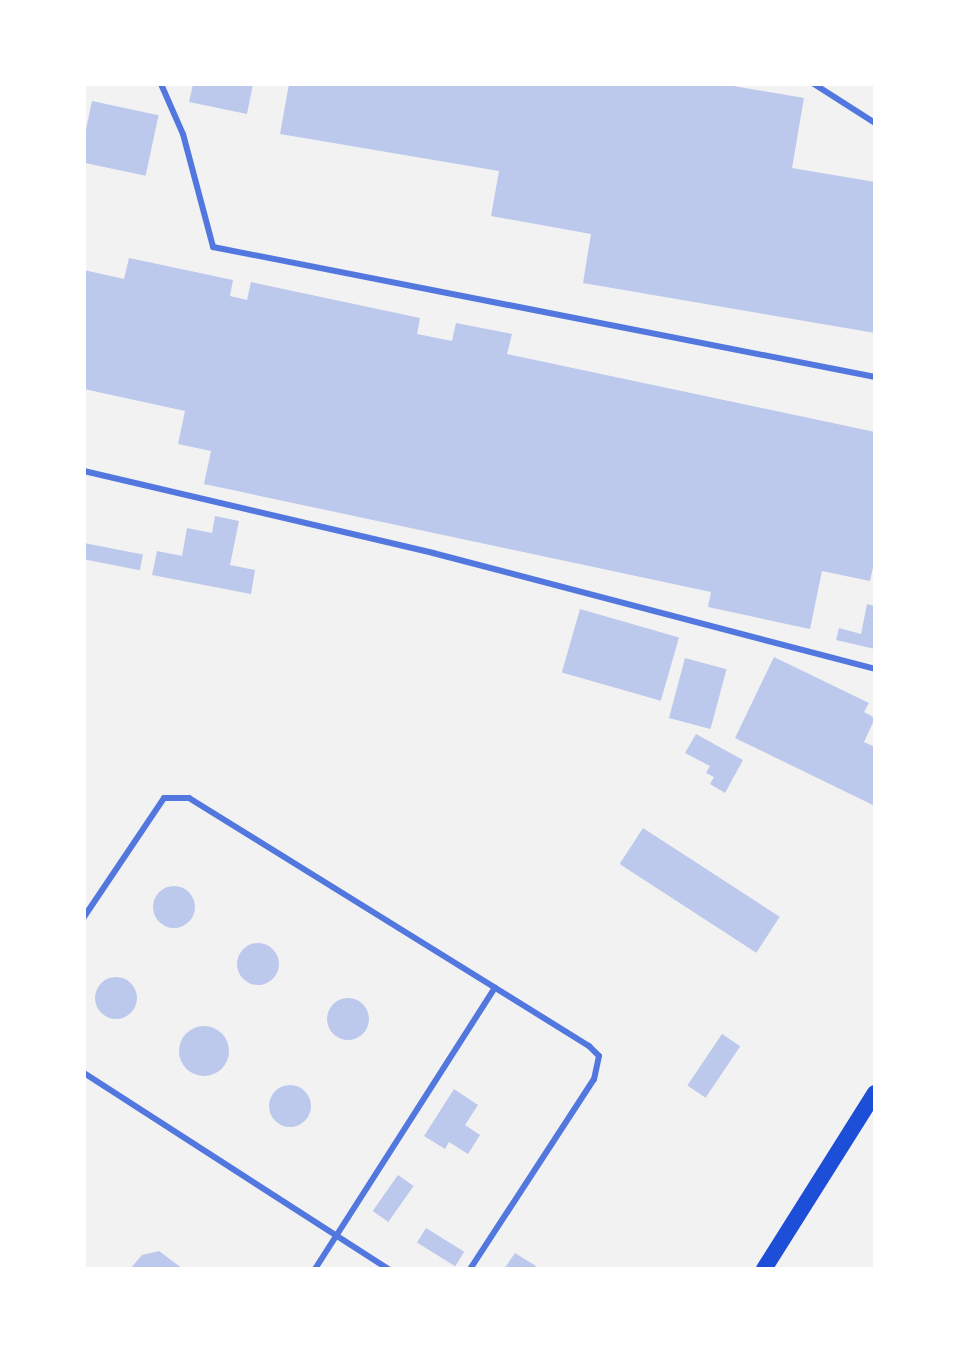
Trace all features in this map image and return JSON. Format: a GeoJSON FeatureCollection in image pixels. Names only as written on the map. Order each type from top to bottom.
{"type":"FeatureCollection","features":[{"type":"Feature","properties":{"kind":"main road"},"geometry":{"type":"LineString","coordinates":[[764,1269],[872,1103]]}},
{"type":"Feature","properties":{"kind":"lane"},"geometry":{"type":"LineString","coordinates":[[161,84],[183,134],[213,247],[875,377]]}},
{"type":"Feature","properties":{"kind":"lane"},"geometry":{"type":"LineString","coordinates":[[814,84],[875,123]]}},
{"type":"Feature","properties":{"kind":"lane"},"geometry":{"type":"LineString","coordinates":[[84,471],[433,553],[875,669]]}},
{"type":"Feature","properties":{"kind":"lane"},"geometry":{"type":"LineString","coordinates":[[84,917],[164,798],[189,798],[589,1046],[600,1066],[470,1269]]}},
{"type":"Feature","properties":{"kind":"lane"},"geometry":{"type":"LineString","coordinates":[[315,1269],[495,988]]}},
{"type":"Feature","properties":{"kind":"lane"},"geometry":{"type":"LineString","coordinates":[[84,1073],[388,1269]]}},
{"type":"Feature","properties":{"kind":"building"},"geometry":{"type":"Polygon","coordinates":[[[193,84],[253,84],[247,114],[189,102],[193,84]]]}},
{"type":"Feature","properties":{"kind":"building"},"geometry":{"type":"Polygon","coordinates":[[[289,84],[722,84],[804,98],[792,168],[875,182],[875,333],[583,283],[591,234],[491,216],[499,171],[280,134],[289,84]]]}},
{"type":"Feature","properties":{"kind":"building"},"geometry":{"type":"Polygon","coordinates":[[[92,101],[159,115],[146,176],[84,163],[84,139],[92,101]]]}},
{"type":"Feature","properties":{"kind":"building"},"geometry":{"type":"Polygon","coordinates":[[[129,258],[233,280],[230,296],[247,300],[251,282],[420,318],[417,334],[452,341],[456,323],[512,334],[507,354],[875,432],[875,558],[870,581],[822,571],[810,629],[708,607],[711,592],[204,484],[211,451],[178,444],[185,411],[84,389],[84,270],[124,279],[129,258]]]}},
{"type":"Feature","properties":{"kind":"building"},"geometry":{"type":"Polygon","coordinates":[[[215,516],[239,521],[230,565],[255,570],[251,594],[152,575],[157,551],[182,556],[187,528],[212,533],[215,516]]]}},
{"type":"Feature","properties":{"kind":"building"},"geometry":{"type":"Polygon","coordinates":[[[84,543],[143,554],[140,570],[84,559],[84,543]]]}},
{"type":"Feature","properties":{"kind":"building"},"geometry":{"type":"Polygon","coordinates":[[[867,604],[875,606],[875,649],[836,640],[839,628],[861,634],[867,604]]]}},
{"type":"Feature","properties":{"kind":"building"},"geometry":{"type":"Polygon","coordinates":[[[580,609],[679,637],[661,701],[562,672],[580,609]]]}},
{"type":"Feature","properties":{"kind":"building"},"geometry":{"type":"Polygon","coordinates":[[[774,657],[869,703],[864,712],[875,718],[864,742],[875,747],[875,806],[735,738],[774,657]]]}},
{"type":"Feature","properties":{"kind":"building"},"geometry":{"type":"Polygon","coordinates":[[[685,658],[727,669],[710,729],[669,718],[685,658]]]}},
{"type":"Feature","properties":{"kind":"building"},"geometry":{"type":"Polygon","coordinates":[[[696,734],[743,760],[725,793],[710,784],[714,777],[706,773],[710,766],[685,753],[696,734]]]}},
{"type":"Feature","properties":{"kind":"building"},"geometry":{"type":"Polygon","coordinates":[[[643,828],[780,917],[756,953],[620,864],[643,828]]]}},
{"type":"Feature","properties":{"kind":"building"},"geometry":{"type":"Polygon","coordinates":[[[174,886],[189,892],[195,907],[189,922],[174,928],[159,922],[153,907],[159,892],[174,886]]]}},
{"type":"Feature","properties":{"kind":"building"},"geometry":{"type":"Polygon","coordinates":[[[258,943],[273,949],[279,964],[273,979],[258,985],[243,979],[237,964],[243,949],[258,943]]]}},
{"type":"Feature","properties":{"kind":"building"},"geometry":{"type":"Polygon","coordinates":[[[116,977],[131,983],[137,998],[131,1013],[116,1019],[101,1013],[95,998],[101,983],[116,977]]]}},
{"type":"Feature","properties":{"kind":"building"},"geometry":{"type":"Polygon","coordinates":[[[348,998],[363,1004],[369,1019],[363,1034],[348,1040],[333,1034],[327,1019],[333,1004],[348,998]]]}},
{"type":"Feature","properties":{"kind":"building"},"geometry":{"type":"Polygon","coordinates":[[[204,1026],[221,1034],[229,1051],[221,1068],[204,1076],[187,1068],[179,1051],[187,1034],[204,1026]]]}},
{"type":"Feature","properties":{"kind":"building"},"geometry":{"type":"Polygon","coordinates":[[[722,1034],[740,1046],[706,1098],[687,1085],[722,1034]]]}},
{"type":"Feature","properties":{"kind":"building"},"geometry":{"type":"Polygon","coordinates":[[[290,1085],[305,1091],[311,1106],[305,1121],[290,1127],[275,1121],[269,1106],[275,1091],[290,1085]]]}},
{"type":"Feature","properties":{"kind":"building"},"geometry":{"type":"Polygon","coordinates":[[[454,1089],[478,1105],[465,1125],[480,1135],[468,1154],[449,1142],[445,1149],[424,1136],[454,1089]]]}},
{"type":"Feature","properties":{"kind":"building"},"geometry":{"type":"Polygon","coordinates":[[[398,1175],[414,1186],[388,1222],[373,1211],[398,1175]]]}},
{"type":"Feature","properties":{"kind":"building"},"geometry":{"type":"Polygon","coordinates":[[[426,1228],[464,1252],[455,1266],[417,1242],[426,1228]]]}},
{"type":"Feature","properties":{"kind":"building"},"geometry":{"type":"Polygon","coordinates":[[[159,1251],[183,1269],[130,1269],[142,1255],[159,1251]]]}},
{"type":"Feature","properties":{"kind":"building"},"geometry":{"type":"Polygon","coordinates":[[[515,1253],[536,1266],[534,1269],[504,1269],[515,1253]]]}}]}
